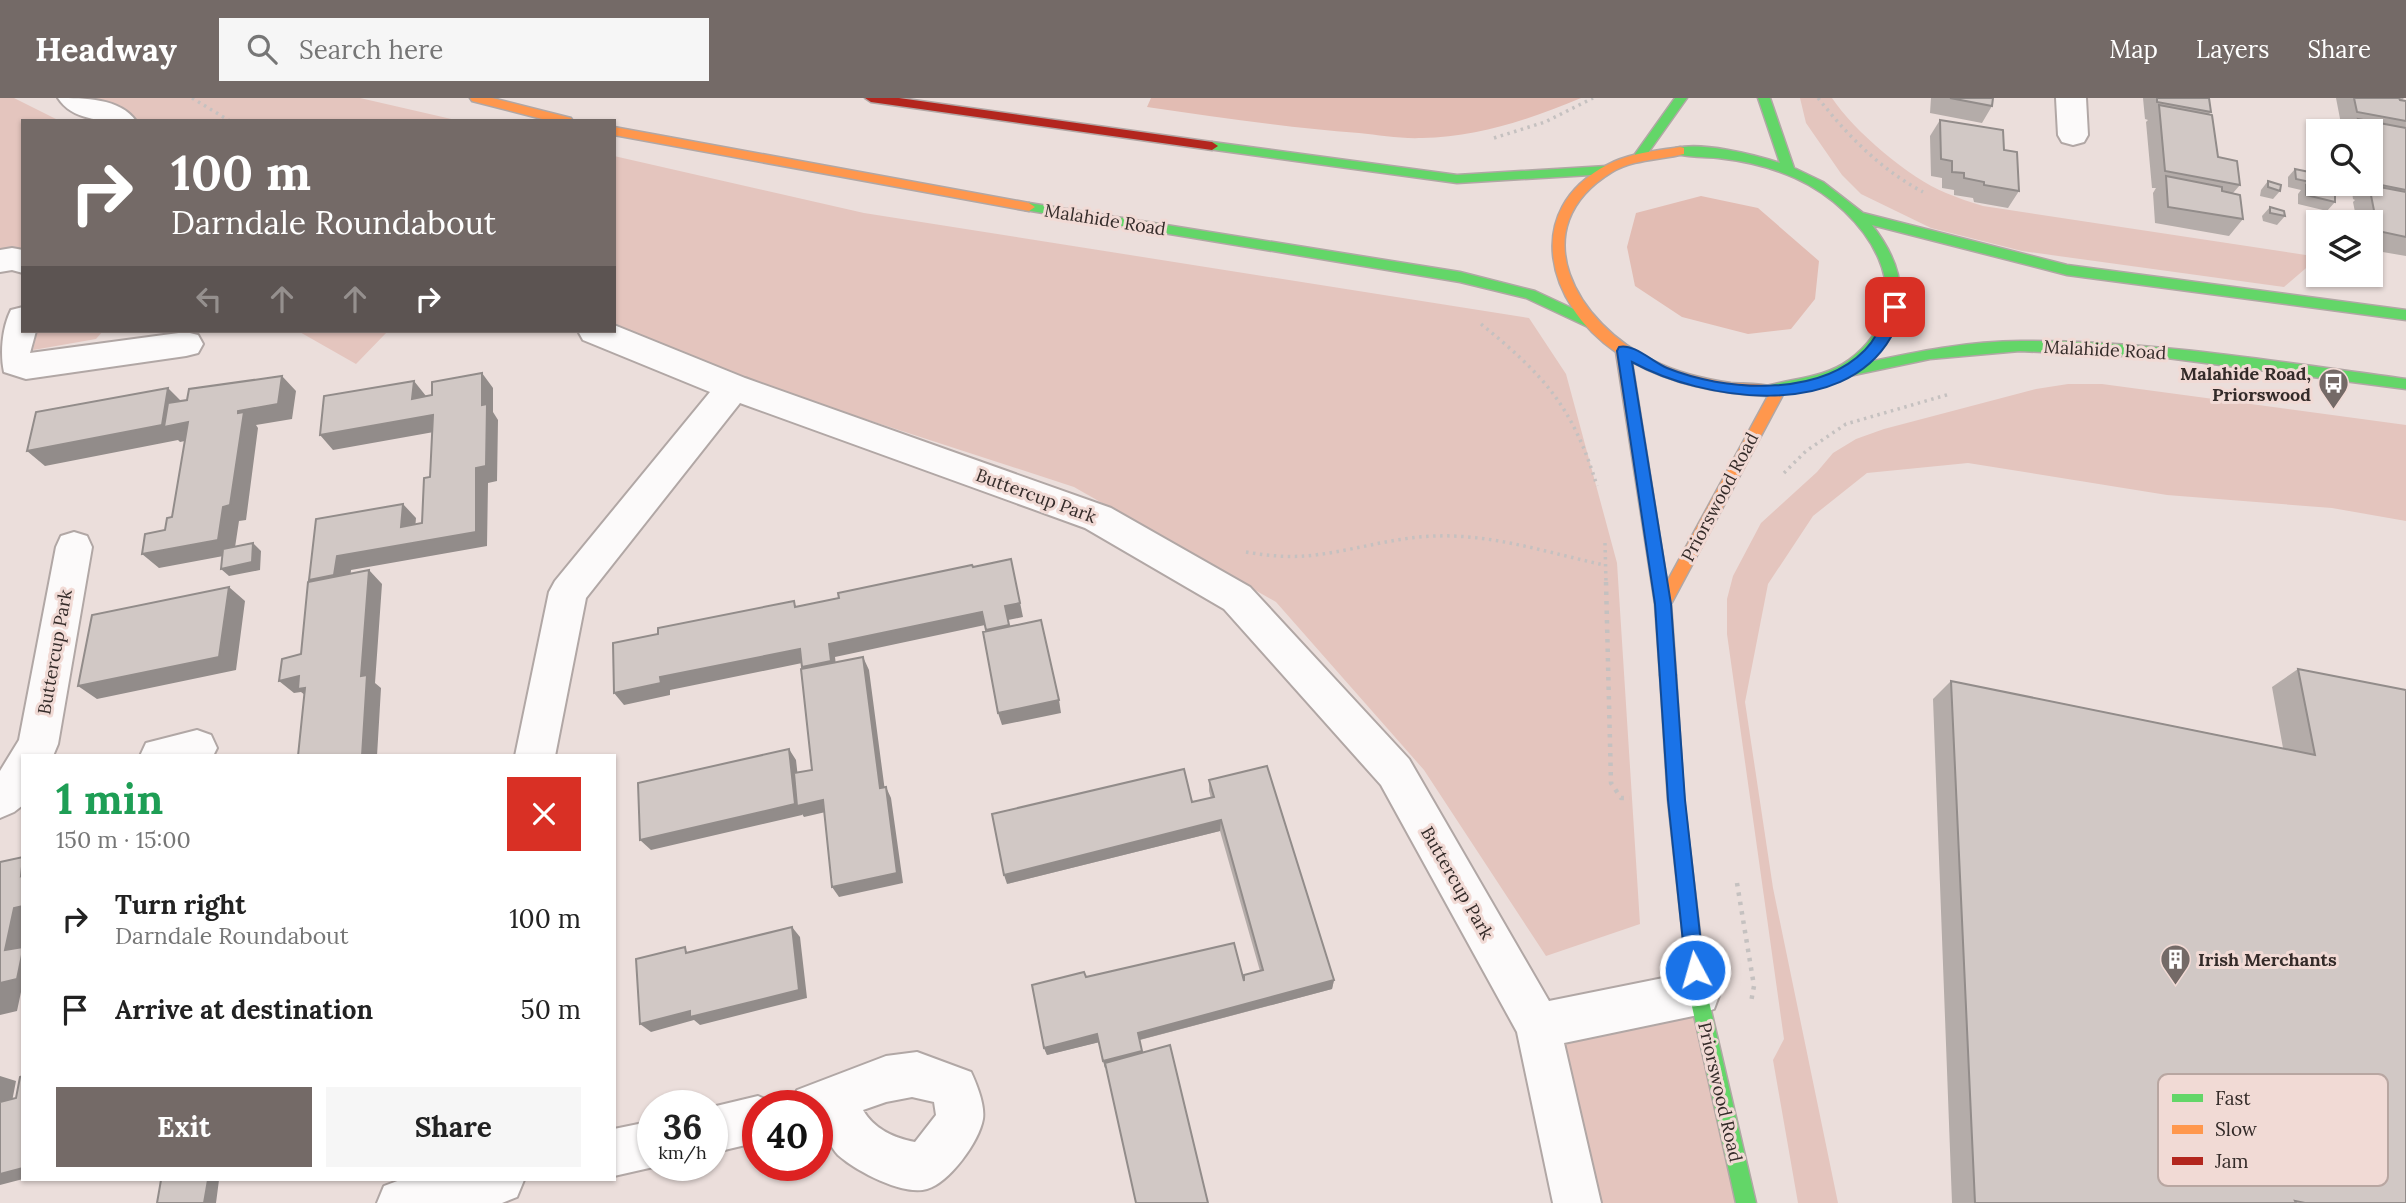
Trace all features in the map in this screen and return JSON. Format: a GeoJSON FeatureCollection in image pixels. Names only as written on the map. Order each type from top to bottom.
{"type":"FeatureCollection","features":[{"type":"Feature","properties":{"kind":"main road"},"geometry":{"type":"LineString","coordinates":[[476,98],[559,119]]}},
{"type":"Feature","properties":{"kind":"main road"},"geometry":{"type":"LineString","coordinates":[[871,98],[964,113],[1457,179],[1607,170],[1639,158],[1679,151],[1732,154],[1789,170],[1821,186],[1860,217],[1879,240],[1891,266],[1895,307],[1885,335],[1869,355],[1846,372],[1827,380],[1778,391],[1743,391],[1703,385],[1660,371],[1623,351],[1590,323],[1572,299],[1560,274],[1556,239],[1564,213],[1576,194],[1607,170]]}},
{"type":"Feature","properties":{"kind":"main road"},"geometry":{"type":"LineString","coordinates":[[1639,158],[1681,98]]}},
{"type":"Feature","properties":{"kind":"main road"},"geometry":{"type":"LineString","coordinates":[[1764,98],[1789,170]]}},
{"type":"Feature","properties":{"kind":"main road","name":"Malahide Road"},"geometry":{"type":"LineString","coordinates":[[616,131],[1094,219],[1306,250],[1460,277],[1530,294],[1590,323]]}},
{"type":"Feature","properties":{"kind":"main road"},"geometry":{"type":"LineString","coordinates":[[1860,217],[2067,270],[2406,315]]}},
{"type":"Feature","properties":{"kind":"main road","name":"Malahide Road"},"geometry":{"type":"LineString","coordinates":[[1846,372],[1930,355],[2020,346],[2167,353],[2406,384]]}},
{"type":"Feature","properties":{"kind":"main road","name":"Priorswood Road"},"geometry":{"type":"LineString","coordinates":[[1623,351],[1663,604],[1676,800],[1698,993],[1746,1203]]}},
{"type":"Feature","properties":{"kind":"main road","name":"Priorswood Road"},"geometry":{"type":"LineString","coordinates":[[1663,604],[1778,391]]}},
{"type":"Feature","properties":{"kind":"street"},"geometry":{"type":"LineString","coordinates":[[72,98],[117,119]]}},
{"type":"Feature","properties":{"kind":"street"},"geometry":{"type":"LineString","coordinates":[[2071,98],[2073,135]]}},
{"type":"Feature","properties":{"kind":"street"},"geometry":{"type":"LineString","coordinates":[[0,261],[12,259],[21,261]]}},
{"type":"Feature","properties":{"kind":"street"},"geometry":{"type":"LineString","coordinates":[[21,325],[13,354],[16,363],[26,366],[122,342],[186,344]]}},
{"type":"Feature","properties":{"kind":"street","name":"Buttercup Park"},"geometry":{"type":"LineString","coordinates":[[600,333],[733,387],[1098,518],[1237,598],[1395,772],[1538,1026],[1577,1203]]}},
{"type":"Feature","properties":{"kind":"street"},"geometry":{"type":"LineString","coordinates":[[535,754],[568,592],[733,387]]}},
{"type":"Feature","properties":{"kind":"street","name":"Buttercup Park"},"geometry":{"type":"LineString","coordinates":[[32,754],[38,744],[74,547]]}},
{"type":"Feature","properties":{"kind":"street"},"geometry":{"type":"LineString","coordinates":[[1538,1026],[1698,993]]}},
{"type":"Feature","properties":{"kind":"street"},"geometry":{"type":"LineString","coordinates":[[616,1153],[637,1148]]}},
{"type":"Feature","properties":{"kind":"street"},"geometry":{"type":"LineString","coordinates":[[401,1203],[492,1188]]}},
{"type":"Feature","properties":{"kind":"path"},"geometry":{"type":"LineString","coordinates":[[192,98],[227,119]]}},
{"type":"Feature","properties":{"kind":"path"},"geometry":{"type":"LineString","coordinates":[[1487,140],[1537,126],[1574,110],[1593,98]]}},
{"type":"Feature","properties":{"kind":"path"},"geometry":{"type":"LineString","coordinates":[[1818,98],[1875,159],[1909,185],[1929,195]]}},
{"type":"Feature","properties":{"kind":"path"},"geometry":{"type":"LineString","coordinates":[[1478,321],[1542,375],[1559,398],[1588,454],[1600,496]]}},
{"type":"Feature","properties":{"kind":"path"},"geometry":{"type":"LineString","coordinates":[[1778,478],[1806,451],[1846,424],[1951,394]]}},
{"type":"Feature","properties":{"kind":"path"},"geometry":{"type":"LineString","coordinates":[[1605,533],[1611,783],[1621,798],[1637,799]]}},
{"type":"Feature","properties":{"kind":"path"},"geometry":{"type":"LineString","coordinates":[[1242,551],[1270,557],[1309,557],[1415,537],[1461,536],[1604,565]]}},
{"type":"Feature","properties":{"kind":"shaded area"},"geometry":{"type":"Polygon","coordinates":[[[0,98],[14,98],[56,119],[21,119],[21,251],[0,254],[0,98]]]}},
{"type":"Feature","properties":{"kind":"shaded area"},"geometry":{"type":"Polygon","coordinates":[[[82,98],[360,98],[451,119],[129,119],[82,98]]]}},
{"type":"Feature","properties":{"kind":"shaded area"},"geometry":{"type":"Polygon","coordinates":[[[1151,98],[1581,98],[1523,120],[1484,130],[1443,137],[1414,138],[1279,125],[1147,107],[1151,98]]]}},
{"type":"Feature","properties":{"kind":"shaded area"},"geometry":{"type":"Polygon","coordinates":[[[1800,98],[1832,98],[1854,125],[1883,152],[1931,186],[1951,195],[1983,206],[2306,255],[2306,268],[2284,287],[2022,251],[1931,228],[1861,194],[1842,175],[1806,123],[1800,98]]]}},
{"type":"Feature","properties":{"kind":"shaded area"},"geometry":{"type":"Polygon","coordinates":[[[616,156],[864,213],[1529,318],[1566,374],[1617,563],[1640,924],[1546,956],[1424,770],[1276,602],[1074,487],[601,333],[616,333],[616,156]]]}},
{"type":"Feature","properties":{"kind":"shaded area"},"geometry":{"type":"Polygon","coordinates":[[[1701,196],[1758,208],[1819,261],[1815,299],[1791,329],[1748,334],[1682,317],[1635,286],[1627,247],[1636,213],[1701,196]]]}},
{"type":"Feature","properties":{"kind":"shaded area"},"geometry":{"type":"Polygon","coordinates":[[[37,333],[101,333],[96,339],[33,350],[37,333]]]}},
{"type":"Feature","properties":{"kind":"shaded area"},"geometry":{"type":"Polygon","coordinates":[[[302,333],[386,333],[356,364],[302,333]]]}},
{"type":"Feature","properties":{"kind":"shaded area"},"geometry":{"type":"Polygon","coordinates":[[[2068,384],[2102,384],[2406,425],[2406,521],[2332,508],[2167,495],[1968,463],[1867,473],[1813,516],[1768,584],[1745,702],[1773,888],[1838,1203],[1798,1203],[1773,1060],[1784,1039],[1727,634],[1727,599],[1733,576],[1761,523],[1817,472],[1833,453],[1856,439],[1884,429],[2036,389],[2068,384]]]}},
{"type":"Feature","properties":{"kind":"shaded area"},"geometry":{"type":"Polygon","coordinates":[[[1698,994],[1745,1203],[1569,1203],[1538,1026],[1698,994]]]}},
{"type":"Feature","properties":{"kind":"building"},"geometry":{"type":"Polygon","coordinates":[[[1950,98],[1993,98],[1992,106],[1950,98]]]}},
{"type":"Feature","properties":{"kind":"building"},"geometry":{"type":"Polygon","coordinates":[[[2157,98],[2209,98],[2211,112],[2157,102],[2157,98]]]}},
{"type":"Feature","properties":{"kind":"building"},"geometry":{"type":"Polygon","coordinates":[[[2354,98],[2399,98],[2406,101],[2406,121],[2357,112],[2354,98]]]}},
{"type":"Feature","properties":{"kind":"building"},"geometry":{"type":"Polygon","coordinates":[[[2159,105],[2212,115],[2218,157],[2237,161],[2240,185],[2165,171],[2159,105]]]}},
{"type":"Feature","properties":{"kind":"building"},"geometry":{"type":"Polygon","coordinates":[[[1940,120],[2003,130],[2004,150],[2017,152],[2019,191],[1984,185],[1984,182],[1964,178],[1964,173],[1952,172],[1952,161],[1941,159],[1940,120]]]}},
{"type":"Feature","properties":{"kind":"building"},"geometry":{"type":"Polygon","coordinates":[[[2383,124],[2406,128],[2406,190],[2383,185],[2383,124]]]}},
{"type":"Feature","properties":{"kind":"building"},"geometry":{"type":"Polygon","coordinates":[[[2295,169],[2306,171],[2306,181],[2296,179],[2295,169]]]}},
{"type":"Feature","properties":{"kind":"building"},"geometry":{"type":"Polygon","coordinates":[[[2166,176],[2222,187],[2222,191],[2240,195],[2243,219],[2168,207],[2166,176]]]}},
{"type":"Feature","properties":{"kind":"building"},"geometry":{"type":"Polygon","coordinates":[[[2268,181],[2281,185],[2280,191],[2268,187],[2268,181]]]}},
{"type":"Feature","properties":{"kind":"building"},"geometry":{"type":"Polygon","coordinates":[[[2383,188],[2406,192],[2406,237],[2383,232],[2383,210],[2374,210],[2371,196],[2383,196],[2383,188]]]}},
{"type":"Feature","properties":{"kind":"building"},"geometry":{"type":"Polygon","coordinates":[[[2310,196],[2335,196],[2335,202],[2310,196]]]}},
{"type":"Feature","properties":{"kind":"building"},"geometry":{"type":"Polygon","coordinates":[[[2270,207],[2284,211],[2285,216],[2270,213],[2270,207]]]}},
{"type":"Feature","properties":{"kind":"building"},"geometry":{"type":"Polygon","coordinates":[[[482,373],[482,405],[487,404],[486,466],[476,468],[476,532],[337,556],[334,575],[309,580],[316,519],[403,504],[401,527],[422,523],[424,478],[430,477],[433,415],[320,435],[324,396],[414,381],[412,399],[432,395],[432,382],[482,373]]]}},
{"type":"Feature","properties":{"kind":"building"},"geometry":{"type":"Polygon","coordinates":[[[282,376],[278,404],[238,411],[244,412],[230,505],[223,507],[218,540],[142,554],[145,534],[165,530],[167,518],[172,517],[188,422],[164,427],[168,403],[187,400],[189,389],[282,376]]]}},
{"type":"Feature","properties":{"kind":"building"},"geometry":{"type":"Polygon","coordinates":[[[168,388],[162,425],[27,451],[36,412],[168,388]]]}},
{"type":"Feature","properties":{"kind":"building"},"geometry":{"type":"Polygon","coordinates":[[[253,543],[252,562],[221,569],[223,549],[253,543]]]}},
{"type":"Feature","properties":{"kind":"building"},"geometry":{"type":"Polygon","coordinates":[[[1011,559],[1020,603],[1005,606],[1009,625],[986,630],[982,612],[829,644],[831,661],[802,667],[800,649],[660,677],[661,683],[614,693],[613,643],[658,634],[658,628],[794,601],[795,607],[839,598],[838,593],[1011,559]]]}},
{"type":"Feature","properties":{"kind":"building"},"geometry":{"type":"Polygon","coordinates":[[[369,570],[361,676],[367,675],[362,754],[298,754],[305,688],[298,689],[299,676],[279,681],[282,659],[301,654],[308,582],[369,570]]]}},
{"type":"Feature","properties":{"kind":"building"},"geometry":{"type":"Polygon","coordinates":[[[229,587],[219,657],[78,686],[92,615],[229,587]]]}},
{"type":"Feature","properties":{"kind":"building"},"geometry":{"type":"Polygon","coordinates":[[[1041,620],[1059,700],[998,713],[983,632],[1041,620]]]}},
{"type":"Feature","properties":{"kind":"building"},"geometry":{"type":"Polygon","coordinates":[[[863,657],[880,788],[886,787],[897,873],[832,887],[823,800],[797,806],[794,773],[812,770],[801,669],[863,657]]]}},
{"type":"Feature","properties":{"kind":"building","name":"Irish Merchants"},"geometry":{"type":"Polygon","coordinates":[[[2298,669],[2406,690],[2406,1203],[1975,1203],[1951,681],[2315,755],[2298,669]]]}},
{"type":"Feature","properties":{"kind":"building"},"geometry":{"type":"Polygon","coordinates":[[[789,749],[795,804],[640,840],[638,783],[789,749]]]}},
{"type":"Feature","properties":{"kind":"building"},"geometry":{"type":"Polygon","coordinates":[[[1267,766],[1334,980],[1138,1033],[1142,1051],[1103,1061],[1097,1034],[1044,1048],[1032,985],[1084,972],[1086,977],[1234,943],[1244,981],[1244,975],[1263,970],[1221,820],[1004,875],[992,814],[1184,769],[1192,802],[1214,797],[1209,780],[1267,766]]]}},
{"type":"Feature","properties":{"kind":"building"},"geometry":{"type":"Polygon","coordinates":[[[21,857],[21,906],[14,908],[5,950],[21,947],[21,960],[17,979],[0,983],[0,862],[21,857]]]}},
{"type":"Feature","properties":{"kind":"building"},"geometry":{"type":"Polygon","coordinates":[[[792,927],[799,990],[690,1017],[690,1011],[640,1024],[636,959],[685,947],[686,953],[792,927]]]}},
{"type":"Feature","properties":{"kind":"building"},"geometry":{"type":"Polygon","coordinates":[[[1170,1045],[1208,1203],[1136,1203],[1105,1063],[1170,1045]]]}},
{"type":"Feature","properties":{"kind":"building"},"geometry":{"type":"Polygon","coordinates":[[[20,1077],[21,1169],[0,1174],[0,1102],[16,1098],[20,1077]]]}},
{"type":"Feature","properties":{"kind":"building"},"geometry":{"type":"Polygon","coordinates":[[[161,1181],[208,1181],[204,1203],[157,1203],[161,1181]]]}},
{"type":"Feature","properties":{"kind":"traffic: fast"},"geometry":{"type":"LineString","coordinates":[[1639,157],[1681,98]]}},
{"type":"Feature","properties":{"kind":"traffic: fast"},"geometry":{"type":"LineString","coordinates":[[1764,98],[1789,170]]}},
{"type":"Feature","properties":{"kind":"traffic: fast"},"geometry":{"type":"LineString","coordinates":[[1212,146],[1457,179],[1607,170]]}},
{"type":"Feature","properties":{"kind":"traffic: fast"},"geometry":{"type":"LineString","coordinates":[[1680,151],[1752,159],[1803,176],[1857,214],[1882,246],[1893,279],[1892,311],[1878,340],[1853,365],[1816,382],[1768,391]]}},
{"type":"Feature","properties":{"kind":"traffic: fast"},"geometry":{"type":"LineString","coordinates":[[1029,207],[1460,277],[1530,294],[1590,323]]}},
{"type":"Feature","properties":{"kind":"traffic: fast"},"geometry":{"type":"LineString","coordinates":[[1860,217],[2067,270],[2406,315]]}},
{"type":"Feature","properties":{"kind":"traffic: fast"},"geometry":{"type":"LineString","coordinates":[[1849,371],[1930,354],[2020,346],[2167,353],[2406,384]]}},
{"type":"Feature","properties":{"kind":"traffic: fast"},"geometry":{"type":"LineString","coordinates":[[1668,675],[1676,800],[1698,993],[1746,1203]]}},
{"type":"Feature","properties":{"kind":"traffic: slow"},"geometry":{"type":"LineString","coordinates":[[476,98],[559,119]]}},
{"type":"Feature","properties":{"kind":"traffic: slow"},"geometry":{"type":"LineString","coordinates":[[616,131],[1029,207]]}},
{"type":"Feature","properties":{"kind":"traffic: slow"},"geometry":{"type":"LineString","coordinates":[[1680,151],[1625,162],[1608,169],[1583,187],[1567,208],[1559,231],[1558,254],[1564,279],[1575,302],[1592,324],[1613,343],[1648,365],[1707,384],[1768,391]]}},
{"type":"Feature","properties":{"kind":"traffic: slow"},"geometry":{"type":"LineString","coordinates":[[1623,351],[1663,604],[1668,675]]}},
{"type":"Feature","properties":{"kind":"traffic: slow"},"geometry":{"type":"LineString","coordinates":[[1663,604],[1778,391]]}},
{"type":"Feature","properties":{"kind":"traffic: jam"},"geometry":{"type":"LineString","coordinates":[[871,98],[1212,146]]}},
{"type":"Feature","properties":{"kind":"place","name":"Malahide Road, Priorswood"},"geometry":{"type":"Point","coordinates":[2334,411]}},
{"type":"Feature","properties":{"kind":"place","name":"Irish Merchants"},"geometry":{"type":"Point","coordinates":[2175,987]}},
{"type":"Feature","properties":{"kind":"route"},"geometry":{"type":"LineString","coordinates":[[1695,970],[1676,800],[1663,604],[1623,351],[1660,371],[1703,385],[1743,391],[1778,391],[1827,380],[1846,372],[1869,355],[1885,335],[1895,307]]}}]}
